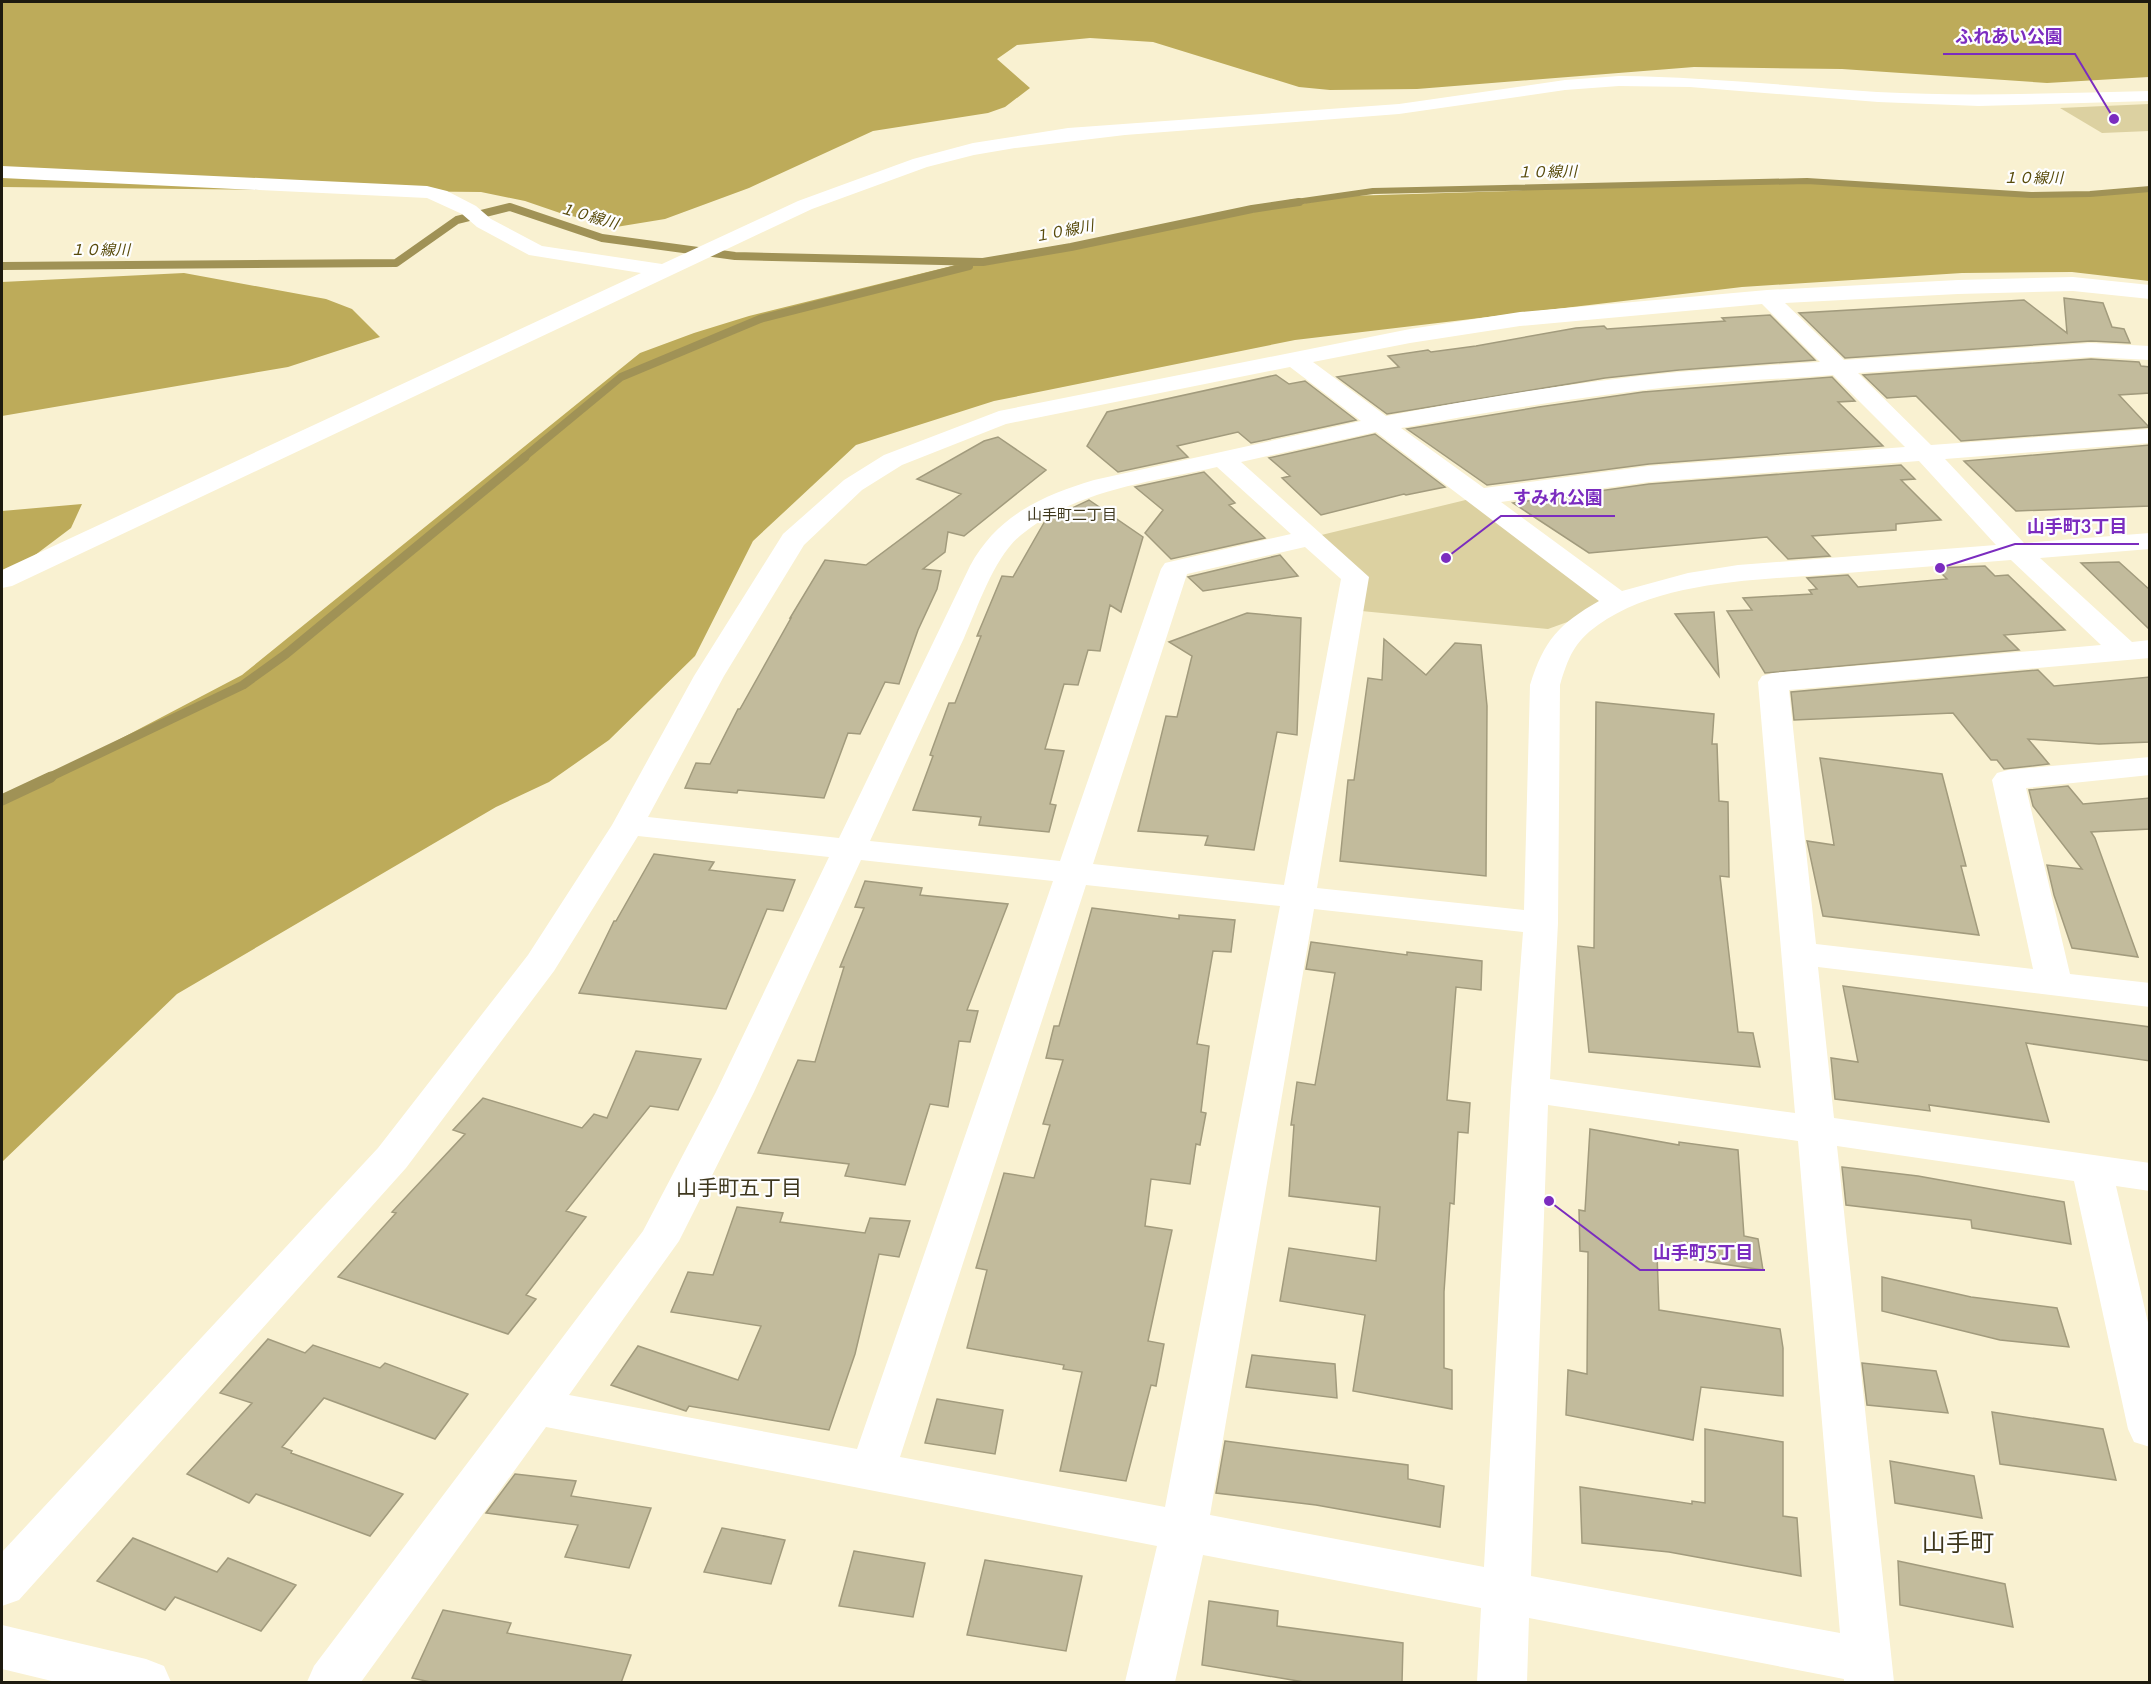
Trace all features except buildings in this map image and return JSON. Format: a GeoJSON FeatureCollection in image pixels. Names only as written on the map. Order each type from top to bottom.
{"type":"FeatureCollection","features":[{"type":"Feature","properties":{"kind":"street"},"geometry":{"type":"LineString","coordinates":[[2,580],[805,206],[921,163],[974,149],[1068,134],[1388,110],[1565,85],[1619,81],[1690,82],[1878,97],[1979,101],[2150,96]]}},
{"type":"Feature","properties":{"kind":"street"},"geometry":{"type":"LineString","coordinates":[[2,172],[427,192],[440,195],[536,251],[666,271]]}},
{"type":"Feature","properties":{"kind":"street"},"geometry":{"type":"LineString","coordinates":[[2,1585],[392,1158],[541,963],[627,825],[709,676],[793,540],[853,485],[893,460],[999,418],[1410,336],[1520,319],[1767,297],[1958,287],[2073,284],[2150,292]]}},
{"type":"Feature","properties":{"kind":"street"},"geometry":{"type":"LineString","coordinates":[[1767,297],[1924,453],[2017,551],[2137,650]]}},
{"type":"Feature","properties":{"kind":"street"},"geometry":{"type":"LineString","coordinates":[[332,1683],[658,1241],[735,1092],[969,596],[1002,537],[1030,517],[1074,493],[1381,424],[1503,402],[1679,379],[2091,350],[2150,353]]}},
{"type":"Feature","properties":{"kind":"street"},"geometry":{"type":"LineString","coordinates":[[1294,359],[1620,603]]}},
{"type":"Feature","properties":{"kind":"street"},"geometry":{"type":"LineString","coordinates":[[1478,497],[1649,474],[2150,436]]}},
{"type":"Feature","properties":{"kind":"street"},"geometry":{"type":"LineString","coordinates":[[1150,1683],[1183,1531],[1351,610],[1355,577],[1224,460]]}},
{"type":"Feature","properties":{"kind":"street"},"geometry":{"type":"LineString","coordinates":[[872,1472],[1175,569],[1309,538]]}},
{"type":"Feature","properties":{"kind":"street"},"geometry":{"type":"LineString","coordinates":[[1502,1683],[1530,1089],[1541,923],[1545,684],[1552,658],[1573,630],[1620,603],[1677,582],[1738,573],[2150,541]]}},
{"type":"Feature","properties":{"kind":"street"},"geometry":{"type":"LineString","coordinates":[[534,1407],[1506,1592],[1868,1672],[1773,682],[2137,650]]}},
{"type":"Feature","properties":{"kind":"street"},"geometry":{"type":"LineString","coordinates":[[2054,983],[2008,780],[2150,766]]}},
{"type":"Feature","properties":{"kind":"street"},"geometry":{"type":"LineString","coordinates":[[627,825],[1541,923]]}},
{"type":"Feature","properties":{"kind":"street"},"geometry":{"type":"LineString","coordinates":[[1798,953],[2150,995]]}},
{"type":"Feature","properties":{"kind":"street"},"geometry":{"type":"LineString","coordinates":[[1530,1089],[2150,1177]]}},
{"type":"Feature","properties":{"kind":"street"},"geometry":{"type":"LineString","coordinates":[[2092,1170],[2150,1429]]}},
{"type":"Feature","properties":{"kind":"street"},"geometry":{"type":"LineString","coordinates":[[2,1647],[146,1683]]}},
{"type":"Feature","properties":{"kind":"shaded area"},"geometry":{"type":"Polygon","coordinates":[[[2,2],[2149,2],[2149,77],[2047,83],[1842,69],[1694,67],[1417,89],[1330,90],[1299,87],[1153,42],[1090,38],[1017,45],[997,59],[1030,88],[1005,107],[988,113],[873,131],[749,188],[665,219],[616,227],[560,213],[525,201],[481,192],[2,187],[2,2]]]}},
{"type":"Feature","properties":{"kind":"shaded area"},"geometry":{"type":"Polygon","coordinates":[[[2149,104],[2149,131],[2102,133],[2060,108],[2149,104]]]}},
{"type":"Feature","properties":{"kind":"shaded area"},"geometry":{"type":"Polygon","coordinates":[[[1800,179],[1899,187],[2090,196],[2149,190],[2149,281],[2072,272],[1962,273],[1742,287],[1295,340],[994,401],[856,445],[753,541],[695,656],[609,740],[549,782],[496,807],[177,994],[2,1162],[2,801],[242,675],[640,353],[749,316],[976,260],[1347,196],[1511,191],[1585,185],[1800,179]]]}},
{"type":"Feature","properties":{"kind":"shaded area"},"geometry":{"type":"Polygon","coordinates":[[[184,273],[326,299],[352,309],[380,337],[288,367],[2,416],[2,282],[184,273]]]}},
{"type":"Feature","properties":{"kind":"shaded area"},"geometry":{"type":"Polygon","coordinates":[[[1478,497],[1620,603],[1548,629],[1351,610],[1355,577],[1309,538],[1478,497]]]}},
{"type":"Feature","properties":{"kind":"shaded area"},"geometry":{"type":"Polygon","coordinates":[[[82,504],[71,528],[2,580],[2,511],[82,504]]]}},
{"type":"Feature","properties":{"kind":"waterway","name":"１０線川"},"geometry":{"type":"LineString","coordinates":[[1289,203],[1373,191],[1807,181],[2031,195],[2090,194],[2150,189]]}},
{"type":"Feature","properties":{"kind":"waterway","name":"１０線川"},"geometry":{"type":"LineString","coordinates":[[2,266],[396,263],[457,220],[510,207],[602,238],[735,256],[983,262],[1071,247],[1252,209],[1299,202]]}},
{"type":"Feature","properties":{"kind":"waterway"},"geometry":{"type":"LineString","coordinates":[[523,458],[621,377],[760,319],[969,266]]}},
{"type":"Feature","properties":{"kind":"waterway"},"geometry":{"type":"LineString","coordinates":[[48,778],[243,685],[286,654],[525,457]]}},
{"type":"Feature","properties":{"kind":"waterway"},"geometry":{"type":"LineString","coordinates":[[2,800],[51,777]]}},
{"type":"Feature","properties":{"kind":"place","name":"ふれあい公園"},"geometry":{"type":"Point","coordinates":[2114,119]}},
{"type":"Feature","properties":{"kind":"place","name":"すみれ公園"},"geometry":{"type":"Point","coordinates":[1446,558]}},
{"type":"Feature","properties":{"kind":"place","name":"山手町3丁目"},"geometry":{"type":"Point","coordinates":[1940,568]}},
{"type":"Feature","properties":{"kind":"place","name":"山手町5丁目"},"geometry":{"type":"Point","coordinates":[1549,1201]}},
{"type":"Feature","properties":{"kind":"district","name":"山手町二丁目"},"geometry":{"type":"Point","coordinates":[1072,515]}},
{"type":"Feature","properties":{"kind":"district","name":"山手町五丁目"},"geometry":{"type":"Point","coordinates":[739,1188]}},
{"type":"Feature","properties":{"kind":"district","name":"山手町"},"geometry":{"type":"Point","coordinates":[1958,1543]}}]}
